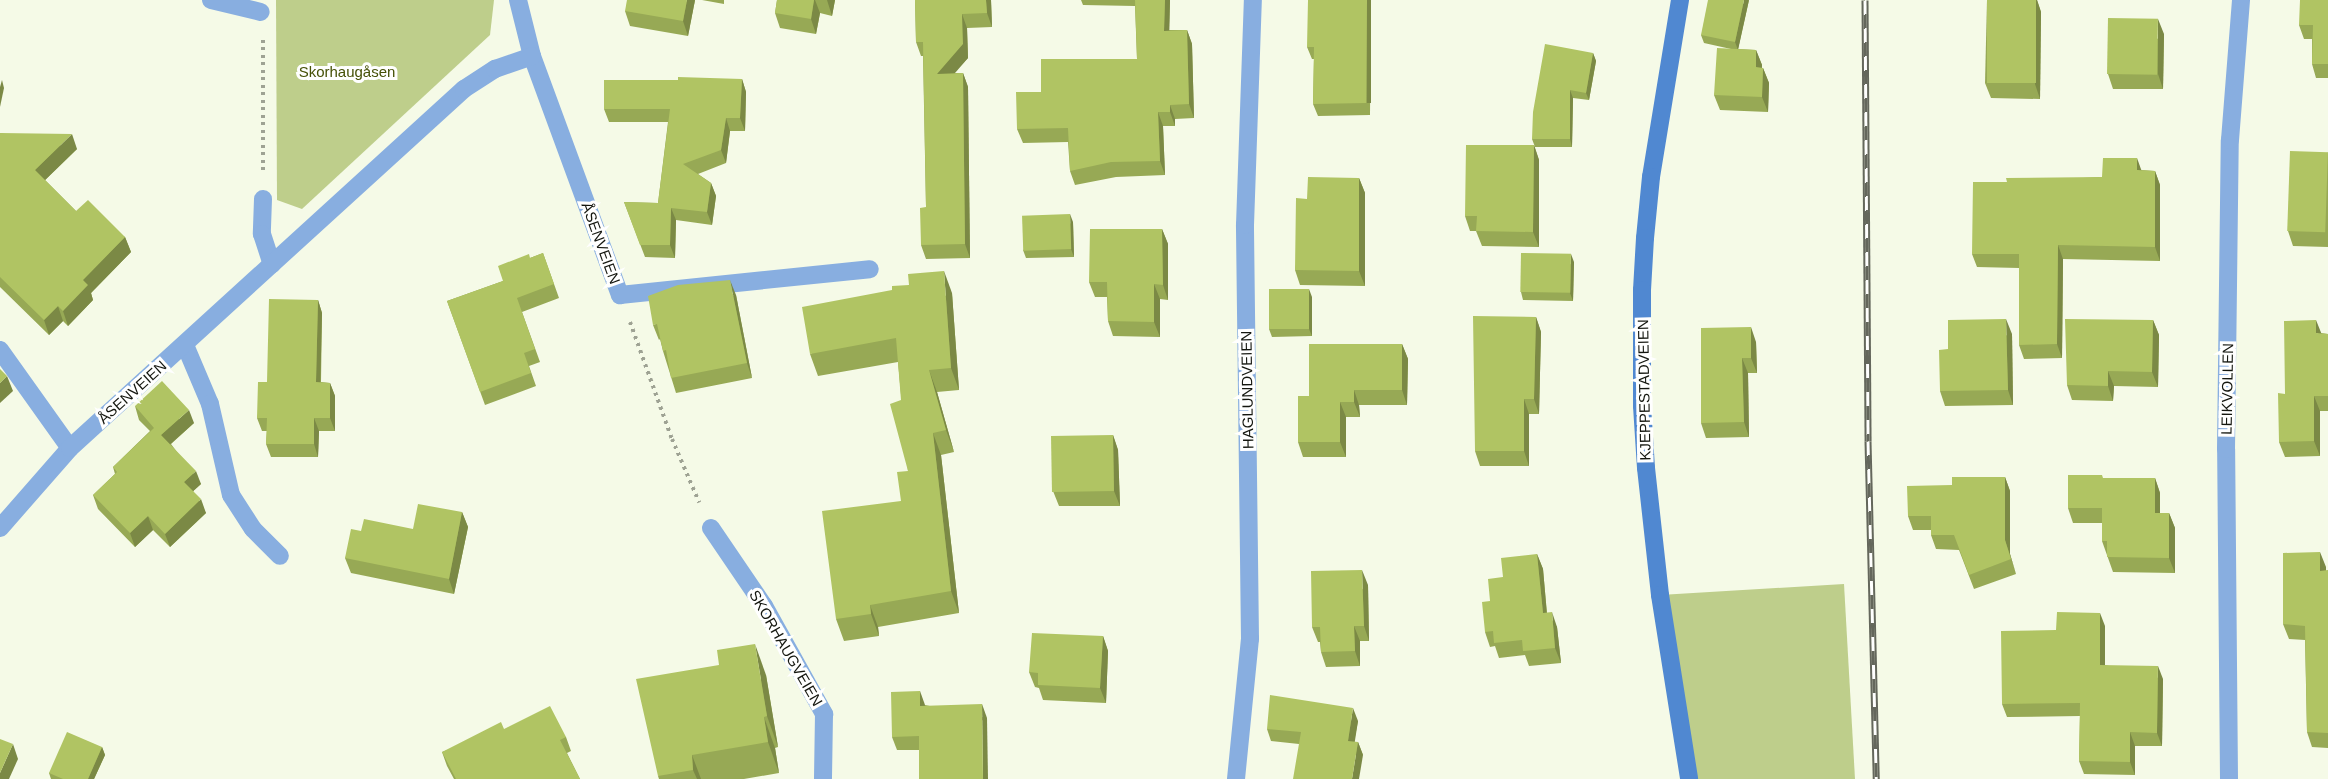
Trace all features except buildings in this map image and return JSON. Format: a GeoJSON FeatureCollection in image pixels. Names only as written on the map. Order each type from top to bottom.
{"type":"FeatureCollection","features":[{"type":"Feature","properties":{"kind":"main road","name":"KJEPPESTADVEIEN"},"geometry":{"type":"LineString","coordinates":[[1680,0],[1651,177],[1645,238],[1642,290],[1642,405],[1646,468],[1660,595],[1689,779]]}},
{"type":"Feature","properties":{"kind":"street"},"geometry":{"type":"LineString","coordinates":[[212,0],[261,12]]}},
{"type":"Feature","properties":{"kind":"street","name":"ÅSENVEIEN"},"geometry":{"type":"LineString","coordinates":[[518,0],[532,56],[620,295],[870,269]]}},
{"type":"Feature","properties":{"kind":"street","name":"HAGLUNDVEIEN"},"geometry":{"type":"LineString","coordinates":[[1236,779],[1250,639],[1245,225],[1253,0]]}},
{"type":"Feature","properties":{"kind":"street","name":"LEIKVOLLEN"},"geometry":{"type":"LineString","coordinates":[[2229,779],[2226,460],[2229,176],[2241,0]]}},
{"type":"Feature","properties":{"kind":"street","name":"ÅSENVEIEN"},"geometry":{"type":"LineString","coordinates":[[0,528],[70,448],[464,89],[495,69],[532,56]]}},
{"type":"Feature","properties":{"kind":"street"},"geometry":{"type":"LineString","coordinates":[[263,199],[262,234],[272,264]]}},
{"type":"Feature","properties":{"kind":"street"},"geometry":{"type":"LineString","coordinates":[[184,345],[210,404],[231,495],[253,529],[280,556]]}},
{"type":"Feature","properties":{"kind":"street"},"geometry":{"type":"LineString","coordinates":[[0,350],[70,448]]}},
{"type":"Feature","properties":{"kind":"street","name":"SKORHAUGVEIEN"},"geometry":{"type":"LineString","coordinates":[[711,528],[764,606],[824,714],[823,779]]}},
{"type":"Feature","properties":{"kind":"path"},"geometry":{"type":"LineString","coordinates":[[261,12],[265,82],[263,199]]}},
{"type":"Feature","properties":{"kind":"path"},"geometry":{"type":"LineString","coordinates":[[620,295],[672,439],[711,528]]}},
{"type":"Feature","properties":{"kind":"green space","name":"Skorhaugåsen"},"geometry":{"type":"Polygon","coordinates":[[[276,0],[494,0],[490,35],[302,209],[277,200],[276,0]]]}},
{"type":"Feature","properties":{"kind":"green space"},"geometry":{"type":"Polygon","coordinates":[[[1844,584],[1855,779],[1689,779],[1660,595],[1844,584]]]}},
{"type":"Feature","properties":{"kind":"railway"},"geometry":{"type":"LineString","coordinates":[[1865,0],[1868,441],[1876,779]]}}]}
